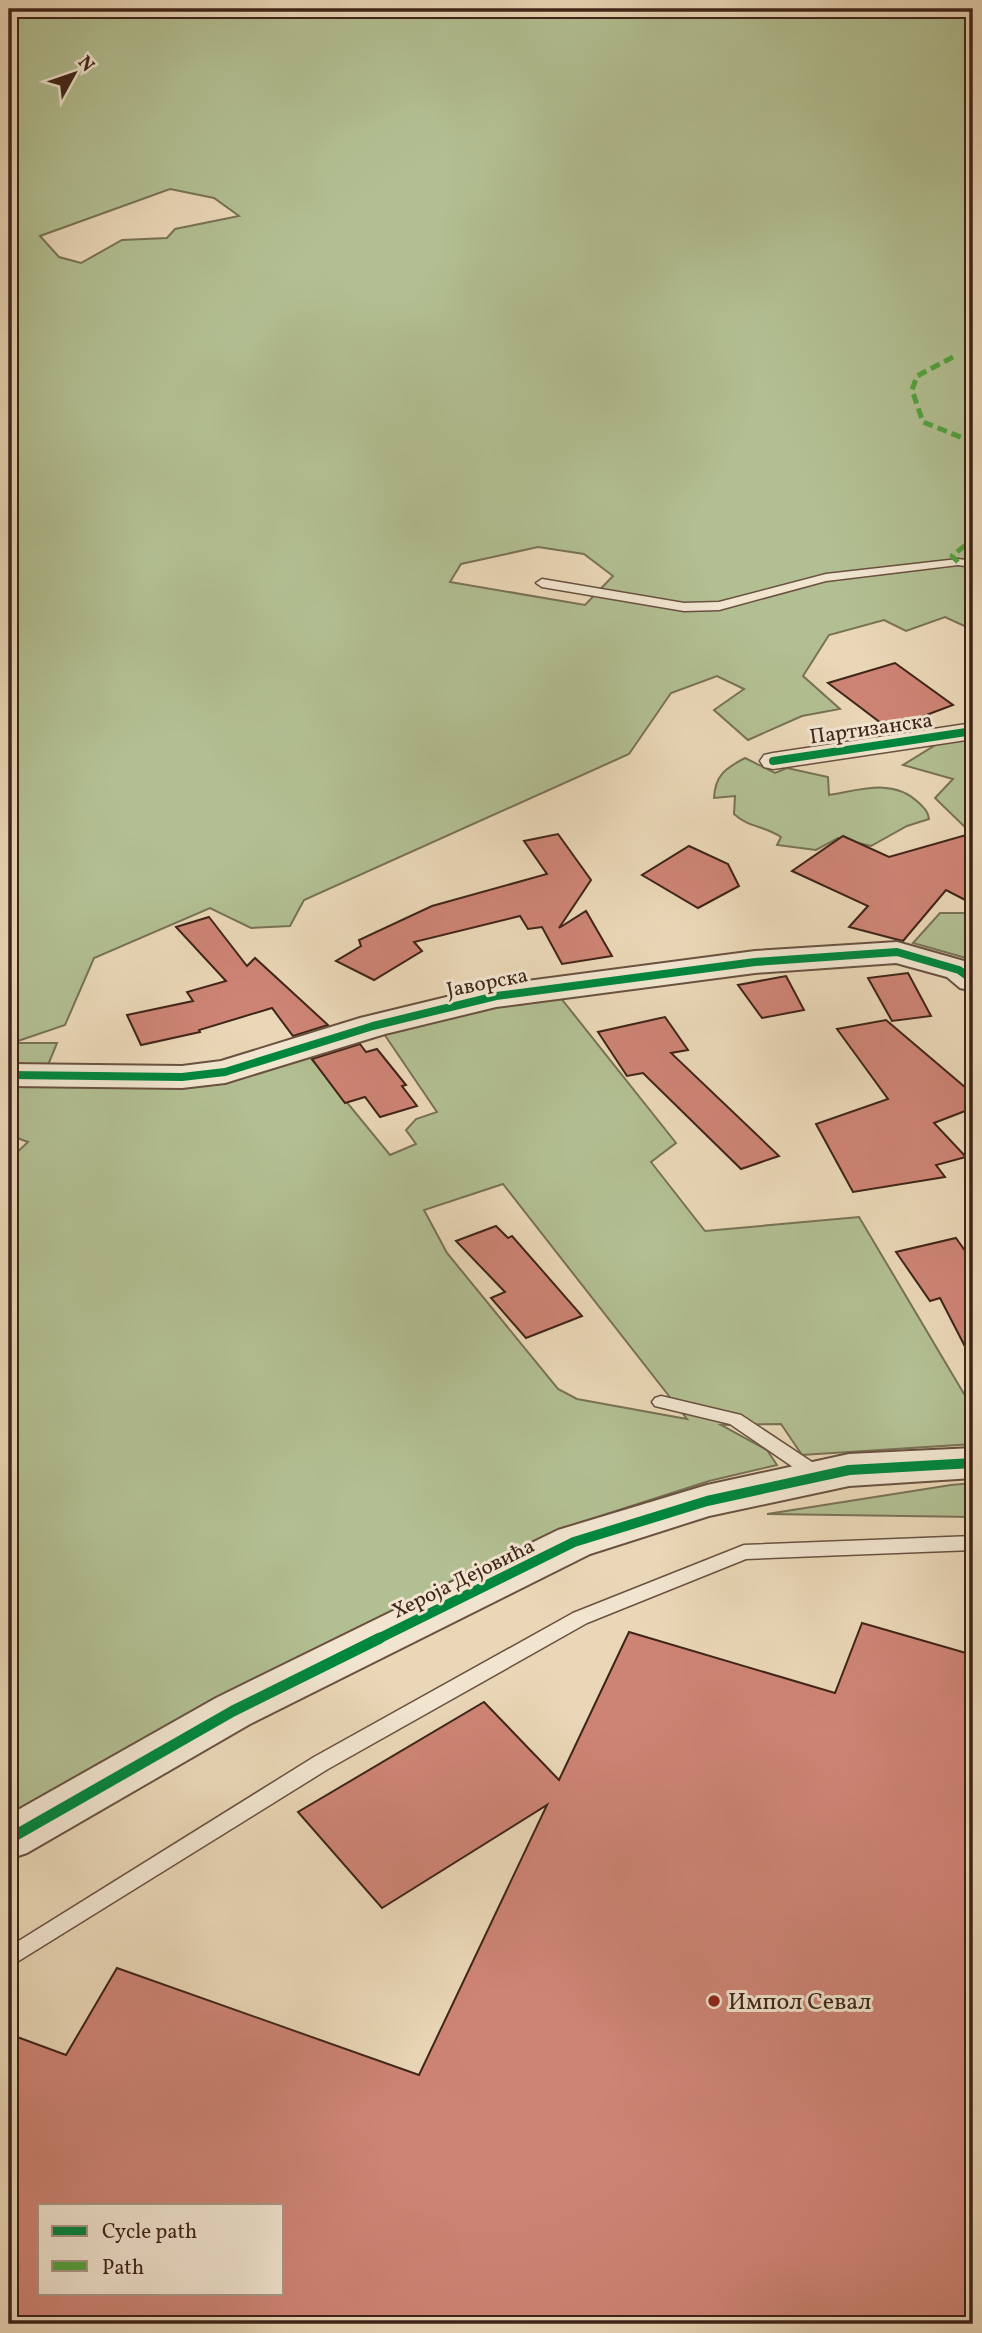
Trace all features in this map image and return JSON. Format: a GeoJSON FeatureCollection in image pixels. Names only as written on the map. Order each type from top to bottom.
{"type":"FeatureCollection","features":[{"type":"Feature","properties":{"kind":"street","name":"Партизанска"},"geometry":{"type":"LineString","coordinates":[[774,761],[973,731]]}},
{"type":"Feature","properties":{"kind":"street","name":"Јаворска"},"geometry":{"type":"LineString","coordinates":[[9,1075],[181,1077],[225,1072],[373,1026],[496,996],[742,963],[897,952],[959,970],[973,980]]}},
{"type":"Feature","properties":{"kind":"street","name":"Хероја Дејовића"},"geometry":{"type":"LineString","coordinates":[[9,1839],[233,1711],[574,1542],[707,1501],[849,1470],[973,1462]]}},
{"type":"Feature","properties":{"kind":"lane"},"geometry":{"type":"LineString","coordinates":[[542,583],[684,607],[719,606],[827,578],[958,562],[973,564]]}},
{"type":"Feature","properties":{"kind":"lane"},"geometry":{"type":"LineString","coordinates":[[661,1402],[734,1419],[820,1477]]}},
{"type":"Feature","properties":{"kind":"lane"},"geometry":{"type":"LineString","coordinates":[[9,1958],[321,1763],[579,1618],[744,1552],[973,1543]]}},
{"type":"Feature","properties":{"kind":"green space"},"geometry":{"type":"Polygon","coordinates":[[[9,9],[973,9],[973,630],[945,617],[906,631],[884,620],[829,635],[803,676],[840,709],[802,716],[748,740],[714,710],[744,689],[717,676],[671,693],[629,754],[304,900],[290,926],[251,928],[210,908],[94,958],[65,1025],[12,1043],[57,1043],[48,1065],[9,1066],[9,9]],[[170,189],[40,236],[59,257],[81,263],[122,240],[167,238],[175,229],[239,216],[214,198],[170,189]],[[538,547],[461,564],[450,582],[585,605],[613,576],[584,554],[538,547]]]}},
{"type":"Feature","properties":{"kind":"green space"},"geometry":{"type":"Polygon","coordinates":[[[973,735],[973,835],[935,798],[953,779],[903,765],[950,736],[973,735]]]}},
{"type":"Feature","properties":{"kind":"green space"},"geometry":{"type":"Polygon","coordinates":[[[745,758],[775,773],[787,768],[828,777],[829,795],[876,788],[898,790],[918,802],[927,812],[929,819],[907,826],[871,846],[838,838],[816,850],[777,845],[781,837],[745,822],[734,814],[735,796],[714,798],[719,778],[732,765],[745,758]]]}},
{"type":"Feature","properties":{"kind":"green space"},"geometry":{"type":"Polygon","coordinates":[[[940,913],[973,913],[973,960],[913,943],[940,913]]]}},
{"type":"Feature","properties":{"kind":"green space"},"geometry":{"type":"Polygon","coordinates":[[[556,992],[676,1143],[651,1162],[705,1231],[859,1217],[973,1409],[973,1444],[802,1455],[781,1424],[721,1425],[767,1450],[777,1465],[709,1481],[563,1528],[331,1641],[91,1774],[9,1815],[9,1160],[28,1142],[9,1135],[9,1086],[309,1056],[390,1155],[416,1144],[406,1130],[416,1119],[437,1112],[382,1031],[556,992]],[[503,1184],[424,1210],[447,1253],[558,1389],[577,1399],[687,1419],[503,1184]]]}},
{"type":"Feature","properties":{"kind":"green space"},"geometry":{"type":"Polygon","coordinates":[[[973,1483],[973,1517],[767,1514],[951,1485],[973,1483]]]}},
{"type":"Feature","properties":{"kind":"building"},"geometry":{"type":"Polygon","coordinates":[[[895,663],[953,705],[889,729],[828,683],[895,663]]]}},
{"type":"Feature","properties":{"kind":"building"},"geometry":{"type":"Polygon","coordinates":[[[973,833],[973,904],[946,890],[903,941],[849,927],[868,906],[792,871],[843,836],[889,857],[973,833]]]}},
{"type":"Feature","properties":{"kind":"building"},"geometry":{"type":"Polygon","coordinates":[[[558,834],[591,880],[559,928],[586,911],[612,956],[562,964],[542,927],[528,929],[520,916],[414,942],[422,951],[374,980],[336,961],[361,946],[359,940],[432,906],[547,874],[524,841],[558,834]]]}},
{"type":"Feature","properties":{"kind":"building"},"geometry":{"type":"Polygon","coordinates":[[[689,846],[728,864],[739,886],[698,908],[642,875],[689,846]]]}},
{"type":"Feature","properties":{"kind":"building"},"geometry":{"type":"Polygon","coordinates":[[[209,917],[247,966],[255,958],[328,1025],[293,1036],[272,1008],[199,1030],[200,1032],[141,1045],[127,1015],[193,1001],[187,992],[226,981],[176,927],[209,917]]]}},
{"type":"Feature","properties":{"kind":"building"},"geometry":{"type":"Polygon","coordinates":[[[908,973],[931,1016],[892,1021],[868,978],[908,973]]]}},
{"type":"Feature","properties":{"kind":"building"},"geometry":{"type":"Polygon","coordinates":[[[786,976],[804,1010],[762,1018],[738,985],[786,976]]]}},
{"type":"Feature","properties":{"kind":"building"},"geometry":{"type":"Polygon","coordinates":[[[665,1017],[688,1050],[671,1053],[779,1156],[741,1169],[643,1073],[627,1076],[598,1032],[665,1017]]]}},
{"type":"Feature","properties":{"kind":"building"},"geometry":{"type":"Polygon","coordinates":[[[886,1020],[973,1094],[973,1108],[934,1123],[966,1157],[936,1165],[945,1177],[853,1192],[816,1124],[888,1099],[837,1029],[886,1020]]]}},
{"type":"Feature","properties":{"kind":"building"},"geometry":{"type":"Polygon","coordinates":[[[360,1044],[366,1052],[377,1049],[406,1085],[402,1086],[417,1106],[380,1117],[365,1097],[345,1103],[312,1059],[360,1044]]]}},
{"type":"Feature","properties":{"kind":"building"},"geometry":{"type":"Polygon","coordinates":[[[496,1226],[508,1238],[512,1236],[582,1316],[526,1338],[491,1298],[505,1292],[456,1241],[496,1226]]]}},
{"type":"Feature","properties":{"kind":"building"},"geometry":{"type":"Polygon","coordinates":[[[956,1238],[973,1262],[973,1362],[940,1298],[930,1301],[896,1252],[956,1238]]]}},
{"type":"Feature","properties":{"kind":"building","name":"Импол Севал"},"geometry":{"type":"Polygon","coordinates":[[[862,1623],[973,1655],[973,2324],[9,2324],[9,2034],[66,2055],[117,1968],[419,2075],[547,1805],[382,1908],[298,1812],[484,1702],[559,1780],[629,1632],[835,1693],[862,1623]]]}},
{"type":"Feature","properties":{"kind":"marked path"},"geometry":{"type":"LineString","coordinates":[[953,357],[917,376],[912,390],[919,403],[923,422],[973,442]]}},
{"type":"Feature","properties":{"kind":"marked path"},"geometry":{"type":"LineString","coordinates":[[958,562],[952,556],[973,539]]}},
{"type":"Feature","properties":{"kind":"cycle path"},"geometry":{"type":"LineString","coordinates":[[773,761],[973,731]]}},
{"type":"Feature","properties":{"kind":"cycle path"},"geometry":{"type":"LineString","coordinates":[[9,1075],[182,1077],[225,1072],[373,1026],[496,996],[755,962],[897,952],[959,970],[973,980]]}},
{"type":"Feature","properties":{"kind":"cycle path"},"geometry":{"type":"LineString","coordinates":[[9,1839],[233,1711],[574,1542],[707,1501],[849,1470],[973,1463]]}},
{"type":"Feature","properties":{"kind":"place","name":"Импол Севал"},"geometry":{"type":"Point","coordinates":[714,2001]}}]}
